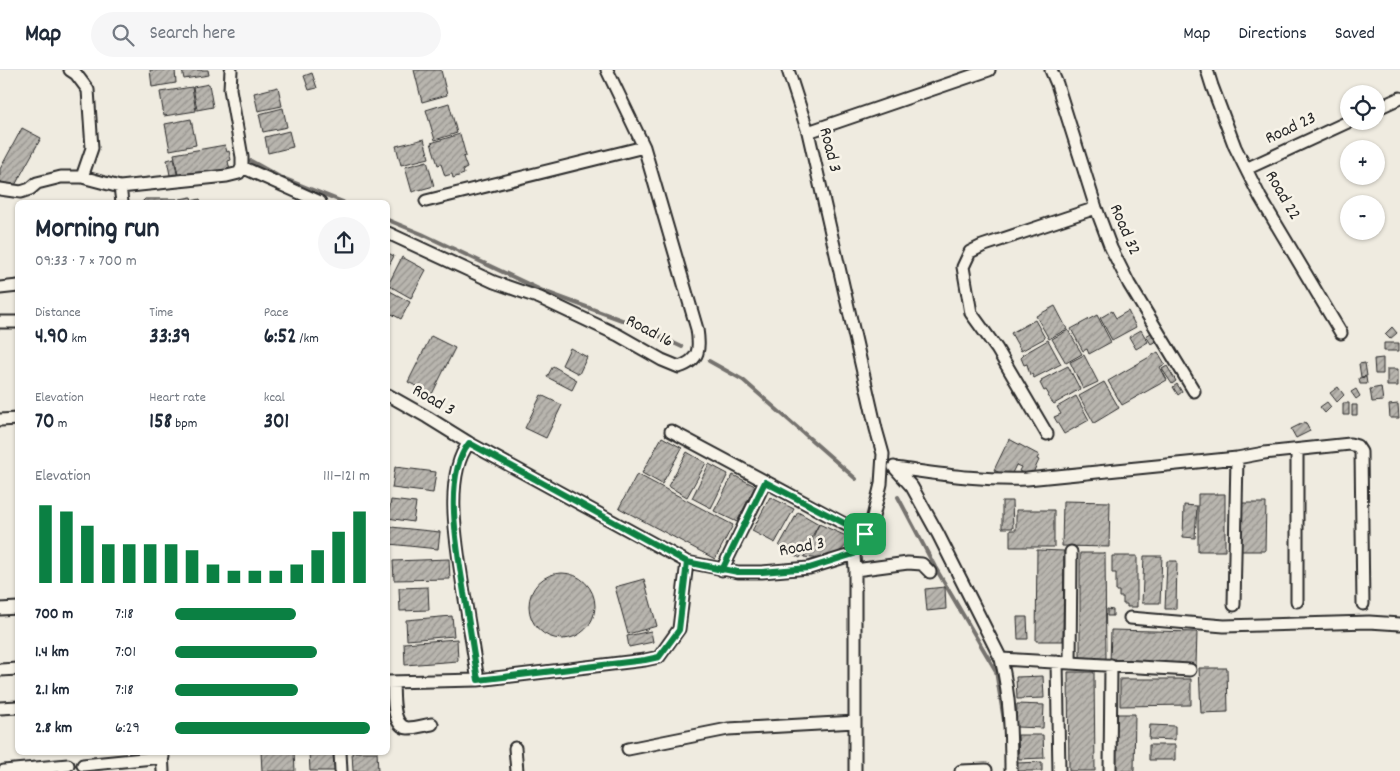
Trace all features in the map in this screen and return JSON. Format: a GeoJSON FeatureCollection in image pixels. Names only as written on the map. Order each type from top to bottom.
{"type":"FeatureCollection","features":[{"type":"Feature","properties":{"kind":"street"},"geometry":{"type":"LineString","coordinates":[[70,70],[76,74],[88,90],[92,148],[82,177]]}},
{"type":"Feature","properties":{"kind":"street"},"geometry":{"type":"LineString","coordinates":[[0,189],[21,192],[30,189],[37,183],[61,177],[82,177],[120,187],[227,176],[239,173],[242,167],[242,157],[230,89],[232,70]]}},
{"type":"Feature","properties":{"kind":"street","name":"Road 16"},"geometry":{"type":"LineString","coordinates":[[390,234],[494,282],[540,298],[618,335],[662,360],[679,367],[690,364],[697,355],[698,335],[644,147],[607,70]]}},
{"type":"Feature","properties":{"kind":"street","name":"Road 3"},"geometry":{"type":"LineString","coordinates":[[390,396],[469,443],[687,562],[722,570],[754,572],[809,568],[854,554],[871,525],[881,484],[883,454],[808,132],[788,70]]}},
{"type":"Feature","properties":{"kind":"street"},"geometry":{"type":"LineString","coordinates":[[808,132],[989,70]]}},
{"type":"Feature","properties":{"kind":"street","name":"Road 32"},"geometry":{"type":"LineString","coordinates":[[1051,70],[1111,248],[1129,284],[1194,392]]}},
{"type":"Feature","properties":{"kind":"street","name":"Road 22"},"geometry":{"type":"LineString","coordinates":[[1207,70],[1232,138],[1260,197],[1341,333]]}},
{"type":"Feature","properties":{"kind":"street"},"geometry":{"type":"LineString","coordinates":[[1385,105],[1400,98]]}},
{"type":"Feature","properties":{"kind":"street","name":"Road 23"},"geometry":{"type":"LineString","coordinates":[[1246,169],[1340,126]]}},
{"type":"Feature","properties":{"kind":"street"},"geometry":{"type":"LineString","coordinates":[[426,201],[644,147]]}},
{"type":"Feature","properties":{"kind":"street"},"geometry":{"type":"LineString","coordinates":[[242,167],[316,200]]}},
{"type":"Feature","properties":{"kind":"street"},"geometry":{"type":"LineString","coordinates":[[120,187],[122,200]]}},
{"type":"Feature","properties":{"kind":"street"},"geometry":{"type":"LineString","coordinates":[[1047,434],[997,349],[971,313],[963,267],[970,252],[982,246],[1096,208]]}},
{"type":"Feature","properties":{"kind":"street"},"geometry":{"type":"LineString","coordinates":[[0,288],[15,286]]}},
{"type":"Feature","properties":{"kind":"street"},"geometry":{"type":"LineString","coordinates":[[0,322],[15,322]]}},
{"type":"Feature","properties":{"kind":"street"},"geometry":{"type":"LineString","coordinates":[[0,420],[15,419]]}},
{"type":"Feature","properties":{"kind":"street"},"geometry":{"type":"LineString","coordinates":[[671,431],[865,534]]}},
{"type":"Feature","properties":{"kind":"street"},"geometry":{"type":"LineString","coordinates":[[469,443],[462,452],[456,475],[454,525],[478,680]]}},
{"type":"Feature","properties":{"kind":"street"},"geometry":{"type":"LineString","coordinates":[[896,468],[970,478],[998,480],[1027,479],[1237,458],[1264,453],[1350,444],[1357,446],[1361,452],[1363,604]]}},
{"type":"Feature","properties":{"kind":"street"},"geometry":{"type":"LineString","coordinates":[[1297,450],[1297,601]]}},
{"type":"Feature","properties":{"kind":"street"},"geometry":{"type":"LineString","coordinates":[[883,454],[912,486],[1002,659],[1006,679],[1011,732],[1011,771]]}},
{"type":"Feature","properties":{"kind":"street"},"geometry":{"type":"LineString","coordinates":[[1234,605],[1237,458]]}},
{"type":"Feature","properties":{"kind":"street"},"geometry":{"type":"LineString","coordinates":[[722,570],[765,482]]}},
{"type":"Feature","properties":{"kind":"street"},"geometry":{"type":"LineString","coordinates":[[1070,663],[1071,552]]}},
{"type":"Feature","properties":{"kind":"street"},"geometry":{"type":"LineString","coordinates":[[854,554],[855,771]]}},
{"type":"Feature","properties":{"kind":"street"},"geometry":{"type":"LineString","coordinates":[[432,724],[408,728],[401,726],[396,718],[390,682],[478,680],[659,657],[679,630],[687,562]]}},
{"type":"Feature","properties":{"kind":"street"},"geometry":{"type":"LineString","coordinates":[[855,570],[908,563],[922,564],[930,572]]}},
{"type":"Feature","properties":{"kind":"street"},"geometry":{"type":"LineString","coordinates":[[0,609],[15,608]]}},
{"type":"Feature","properties":{"kind":"street"},"geometry":{"type":"LineString","coordinates":[[1130,618],[1224,626],[1369,622],[1400,624]]}},
{"type":"Feature","properties":{"kind":"street"},"geometry":{"type":"LineString","coordinates":[[1002,659],[1190,670]]}},
{"type":"Feature","properties":{"kind":"street"},"geometry":{"type":"LineString","coordinates":[[1057,662],[1059,771]]}},
{"type":"Feature","properties":{"kind":"street"},"geometry":{"type":"LineString","coordinates":[[1110,771],[1111,665]]}},
{"type":"Feature","properties":{"kind":"street"},"geometry":{"type":"LineString","coordinates":[[0,670],[15,669]]}},
{"type":"Feature","properties":{"kind":"street"},"geometry":{"type":"LineString","coordinates":[[0,708],[15,707]]}},
{"type":"Feature","properties":{"kind":"street"},"geometry":{"type":"LineString","coordinates":[[628,749],[728,729],[855,722]]}},
{"type":"Feature","properties":{"kind":"street"},"geometry":{"type":"LineString","coordinates":[[515,748],[517,771]]}},
{"type":"Feature","properties":{"kind":"street"},"geometry":{"type":"LineString","coordinates":[[83,765],[163,755],[163,771]]}},
{"type":"Feature","properties":{"kind":"street"},"geometry":{"type":"LineString","coordinates":[[340,755],[341,771]]}},
{"type":"Feature","properties":{"kind":"street"},"geometry":{"type":"LineString","coordinates":[[4,771],[68,765]]}},
{"type":"Feature","properties":{"kind":"street"},"geometry":{"type":"LineString","coordinates":[[961,771],[986,770]]}},
{"type":"Feature","properties":{"kind":"building"},"geometry":{"type":"Polygon","coordinates":[[[150,70],[175,70],[176,83],[152,87],[150,70]]]}},
{"type":"Feature","properties":{"kind":"building"},"geometry":{"type":"Polygon","coordinates":[[[182,70],[208,70],[209,75],[184,79],[182,70]]]}},
{"type":"Feature","properties":{"kind":"building"},"geometry":{"type":"Polygon","coordinates":[[[414,70],[441,70],[447,95],[422,102],[414,70]]]}},
{"type":"Feature","properties":{"kind":"building"},"geometry":{"type":"Polygon","coordinates":[[[312,73],[317,88],[309,90],[304,76],[312,73]]]}},
{"type":"Feature","properties":{"kind":"building"},"geometry":{"type":"Polygon","coordinates":[[[209,84],[213,107],[197,110],[193,87],[209,84]]]}},
{"type":"Feature","properties":{"kind":"building"},"geometry":{"type":"Polygon","coordinates":[[[192,87],[196,111],[164,116],[160,92],[192,87]]]}},
{"type":"Feature","properties":{"kind":"building"},"geometry":{"type":"Polygon","coordinates":[[[278,87],[282,106],[258,111],[254,93],[278,87]]]}},
{"type":"Feature","properties":{"kind":"building"},"geometry":{"type":"Polygon","coordinates":[[[449,103],[457,133],[435,140],[426,110],[449,103]]]}},
{"type":"Feature","properties":{"kind":"building"},"geometry":{"type":"Polygon","coordinates":[[[283,108],[287,127],[263,132],[259,114],[283,108]]]}},
{"type":"Feature","properties":{"kind":"building"},"geometry":{"type":"Polygon","coordinates":[[[191,119],[196,145],[170,150],[165,124],[191,119]]]}},
{"type":"Feature","properties":{"kind":"building"},"geometry":{"type":"Polygon","coordinates":[[[22,128],[41,138],[13,189],[0,181],[0,169],[22,128]]]}},
{"type":"Feature","properties":{"kind":"building"},"geometry":{"type":"Polygon","coordinates":[[[289,131],[293,147],[268,153],[265,137],[289,131]]]}},
{"type":"Feature","properties":{"kind":"building"},"geometry":{"type":"Polygon","coordinates":[[[460,134],[466,156],[463,157],[467,168],[463,170],[464,174],[453,178],[452,174],[445,176],[441,164],[438,165],[431,143],[460,134]]]}},
{"type":"Feature","properties":{"kind":"building"},"geometry":{"type":"Polygon","coordinates":[[[424,139],[429,158],[401,165],[396,146],[424,139]]]}},
{"type":"Feature","properties":{"kind":"building"},"geometry":{"type":"Polygon","coordinates":[[[225,145],[231,160],[228,161],[230,171],[179,180],[174,154],[225,145]]]}},
{"type":"Feature","properties":{"kind":"building"},"geometry":{"type":"Polygon","coordinates":[[[174,158],[178,179],[171,180],[167,160],[174,158]]]}},
{"type":"Feature","properties":{"kind":"building"},"geometry":{"type":"Polygon","coordinates":[[[427,161],[434,186],[412,192],[405,167],[427,161]]]}},
{"type":"Feature","properties":{"kind":"building"},"geometry":{"type":"Polygon","coordinates":[[[191,197],[192,200],[180,200],[191,197]]]}},
{"type":"Feature","properties":{"kind":"building"},"geometry":{"type":"Polygon","coordinates":[[[145,199],[177,199],[177,200],[145,199]]]}},
{"type":"Feature","properties":{"kind":"building"},"geometry":{"type":"Polygon","coordinates":[[[390,254],[394,256],[390,263],[390,254]]]}},
{"type":"Feature","properties":{"kind":"building"},"geometry":{"type":"Polygon","coordinates":[[[402,257],[426,270],[411,298],[390,286],[390,281],[402,257]]]}},
{"type":"Feature","properties":{"kind":"building"},"geometry":{"type":"Polygon","coordinates":[[[390,291],[410,302],[401,319],[390,313],[390,291]]]}},
{"type":"Feature","properties":{"kind":"building"},"geometry":{"type":"Polygon","coordinates":[[[1055,306],[1067,329],[1049,339],[1036,316],[1055,306]]]}},
{"type":"Feature","properties":{"kind":"building"},"geometry":{"type":"Polygon","coordinates":[[[1112,311],[1116,318],[1128,311],[1136,327],[1112,340],[1100,318],[1112,311]]]}},
{"type":"Feature","properties":{"kind":"building"},"geometry":{"type":"Polygon","coordinates":[[[1097,315],[1111,342],[1089,354],[1087,349],[1083,351],[1071,329],[1097,315]]]}},
{"type":"Feature","properties":{"kind":"building"},"geometry":{"type":"Polygon","coordinates":[[[1035,320],[1045,338],[1021,351],[1011,333],[1035,320]]]}},
{"type":"Feature","properties":{"kind":"building"},"geometry":{"type":"Polygon","coordinates":[[[1392,327],[1397,333],[1390,339],[1385,334],[1392,327]]]}},
{"type":"Feature","properties":{"kind":"building"},"geometry":{"type":"Polygon","coordinates":[[[1068,330],[1082,354],[1066,363],[1052,339],[1068,330]]]}},
{"type":"Feature","properties":{"kind":"building"},"geometry":{"type":"Polygon","coordinates":[[[1141,330],[1148,342],[1136,349],[1129,337],[1141,330]]]}},
{"type":"Feature","properties":{"kind":"building"},"geometry":{"type":"Polygon","coordinates":[[[1151,333],[1156,341],[1151,344],[1146,336],[1151,333]]]}},
{"type":"Feature","properties":{"kind":"building"},"geometry":{"type":"Polygon","coordinates":[[[431,336],[455,348],[432,394],[408,382],[431,336]]]}},
{"type":"Feature","properties":{"kind":"building"},"geometry":{"type":"Polygon","coordinates":[[[1048,340],[1061,364],[1034,378],[1032,374],[1030,375],[1027,364],[1024,365],[1021,358],[1022,355],[1048,340]]]}},
{"type":"Feature","properties":{"kind":"building"},"geometry":{"type":"Polygon","coordinates":[[[1384,343],[1399,343],[1399,351],[1384,351],[1384,343]]]}},
{"type":"Feature","properties":{"kind":"building"},"geometry":{"type":"Polygon","coordinates":[[[570,348],[587,357],[579,374],[562,365],[570,348]]]}},
{"type":"Feature","properties":{"kind":"building"},"geometry":{"type":"Polygon","coordinates":[[[1158,352],[1165,364],[1160,367],[1167,380],[1122,405],[1108,381],[1158,352]]]}},
{"type":"Feature","properties":{"kind":"building"},"geometry":{"type":"Polygon","coordinates":[[[1084,355],[1098,382],[1083,389],[1070,362],[1084,355]]]}},
{"type":"Feature","properties":{"kind":"building"},"geometry":{"type":"Polygon","coordinates":[[[1383,358],[1383,374],[1375,374],[1374,359],[1383,358]]]}},
{"type":"Feature","properties":{"kind":"building"},"geometry":{"type":"Polygon","coordinates":[[[1365,363],[1367,376],[1361,377],[1359,364],[1365,363]]]}},
{"type":"Feature","properties":{"kind":"building"},"geometry":{"type":"Polygon","coordinates":[[[553,366],[577,380],[572,390],[547,377],[553,366]]]}},
{"type":"Feature","properties":{"kind":"building"},"geometry":{"type":"Polygon","coordinates":[[[1068,366],[1080,389],[1054,404],[1047,396],[1049,395],[1046,390],[1044,391],[1040,383],[1042,382],[1041,380],[1068,366]]]}},
{"type":"Feature","properties":{"kind":"building"},"geometry":{"type":"Polygon","coordinates":[[[1167,366],[1176,381],[1172,384],[1162,369],[1167,366]]]}},
{"type":"Feature","properties":{"kind":"building"},"geometry":{"type":"Polygon","coordinates":[[[1387,369],[1398,369],[1398,386],[1387,386],[1387,369]]]}},
{"type":"Feature","properties":{"kind":"building"},"geometry":{"type":"Polygon","coordinates":[[[1366,377],[1367,384],[1360,384],[1359,378],[1366,377]]]}},
{"type":"Feature","properties":{"kind":"building"},"geometry":{"type":"Polygon","coordinates":[[[1104,382],[1119,408],[1094,423],[1079,396],[1104,382]]]}},
{"type":"Feature","properties":{"kind":"building"},"geometry":{"type":"Polygon","coordinates":[[[1177,384],[1182,392],[1178,395],[1173,387],[1177,384]]]}},
{"type":"Feature","properties":{"kind":"building"},"geometry":{"type":"Polygon","coordinates":[[[1338,387],[1344,395],[1337,402],[1330,393],[1338,387]]]}},
{"type":"Feature","properties":{"kind":"building"},"geometry":{"type":"Polygon","coordinates":[[[1381,387],[1383,401],[1372,402],[1370,389],[1381,387]]]}},
{"type":"Feature","properties":{"kind":"building"},"geometry":{"type":"Polygon","coordinates":[[[1356,389],[1360,396],[1356,399],[1351,392],[1356,389]]]}},
{"type":"Feature","properties":{"kind":"building"},"geometry":{"type":"Polygon","coordinates":[[[541,395],[562,405],[546,438],[525,428],[541,395]]]}},
{"type":"Feature","properties":{"kind":"building"},"geometry":{"type":"Polygon","coordinates":[[[1076,396],[1089,420],[1064,434],[1054,417],[1061,414],[1057,407],[1076,396]]]}},
{"type":"Feature","properties":{"kind":"building"},"geometry":{"type":"Polygon","coordinates":[[[1327,402],[1331,407],[1325,413],[1320,407],[1327,402]]]}},
{"type":"Feature","properties":{"kind":"building"},"geometry":{"type":"Polygon","coordinates":[[[1343,403],[1349,403],[1349,415],[1343,415],[1343,403]]]}},
{"type":"Feature","properties":{"kind":"building"},"geometry":{"type":"Polygon","coordinates":[[[1398,404],[1399,418],[1390,418],[1389,405],[1398,404]]]}},
{"type":"Feature","properties":{"kind":"building"},"geometry":{"type":"Polygon","coordinates":[[[1352,405],[1357,405],[1357,415],[1352,415],[1352,405]]]}},
{"type":"Feature","properties":{"kind":"building"},"geometry":{"type":"Polygon","coordinates":[[[1305,422],[1310,431],[1296,438],[1291,429],[1305,422]]]}},
{"type":"Feature","properties":{"kind":"building"},"geometry":{"type":"Polygon","coordinates":[[[662,437],[682,448],[662,484],[642,473],[662,437]]]}},
{"type":"Feature","properties":{"kind":"building"},"geometry":{"type":"Polygon","coordinates":[[[1009,439],[1039,455],[1037,459],[1039,460],[1033,473],[1031,472],[1029,476],[1019,471],[1021,467],[1016,465],[1011,475],[1007,473],[1006,476],[994,470],[1009,439]]]}},
{"type":"Feature","properties":{"kind":"building"},"geometry":{"type":"Polygon","coordinates":[[[687,452],[706,463],[687,497],[668,486],[687,452]]]}},
{"type":"Feature","properties":{"kind":"building"},"geometry":{"type":"Polygon","coordinates":[[[709,464],[728,474],[711,508],[692,498],[709,464]]]}},
{"type":"Feature","properties":{"kind":"building"},"geometry":{"type":"Polygon","coordinates":[[[395,467],[436,472],[433,493],[392,488],[395,467]]]}},
{"type":"Feature","properties":{"kind":"building"},"geometry":{"type":"Polygon","coordinates":[[[637,474],[733,525],[715,559],[619,508],[637,474]]]}},
{"type":"Feature","properties":{"kind":"building"},"geometry":{"type":"Polygon","coordinates":[[[733,475],[755,486],[737,522],[714,511],[733,475]]]}},
{"type":"Feature","properties":{"kind":"building"},"geometry":{"type":"Polygon","coordinates":[[[1198,494],[1225,494],[1225,551],[1198,551],[1198,494]]]}},
{"type":"Feature","properties":{"kind":"building"},"geometry":{"type":"Polygon","coordinates":[[[770,497],[794,509],[775,543],[752,531],[770,497]]]}},
{"type":"Feature","properties":{"kind":"building"},"geometry":{"type":"Polygon","coordinates":[[[391,500],[416,503],[413,522],[390,518],[391,500]]]}},
{"type":"Feature","properties":{"kind":"building"},"geometry":{"type":"Polygon","coordinates":[[[1002,501],[1012,501],[1013,528],[1002,528],[1002,501]]]}},
{"type":"Feature","properties":{"kind":"building"},"geometry":{"type":"Polygon","coordinates":[[[1063,501],[1110,502],[1109,547],[1062,546],[1063,501]]]}},
{"type":"Feature","properties":{"kind":"building"},"geometry":{"type":"Polygon","coordinates":[[[1240,503],[1266,503],[1265,551],[1239,551],[1240,503]]]}},
{"type":"Feature","properties":{"kind":"building"},"geometry":{"type":"Polygon","coordinates":[[[1184,505],[1197,506],[1195,538],[1183,537],[1184,505]]]}},
{"type":"Feature","properties":{"kind":"building"},"geometry":{"type":"Polygon","coordinates":[[[1016,510],[1054,510],[1054,547],[1010,547],[1010,530],[1016,530],[1016,510]]]}},
{"type":"Feature","properties":{"kind":"building"},"geometry":{"type":"Polygon","coordinates":[[[798,512],[819,524],[800,558],[779,546],[798,512]]]}},
{"type":"Feature","properties":{"kind":"building"},"geometry":{"type":"Polygon","coordinates":[[[819,524],[853,539],[831,560],[804,557],[819,524]]]}},
{"type":"Feature","properties":{"kind":"building"},"geometry":{"type":"Polygon","coordinates":[[[391,527],[440,532],[438,549],[390,544],[391,527]]]}},
{"type":"Feature","properties":{"kind":"building"},"geometry":{"type":"Polygon","coordinates":[[[1037,550],[1064,551],[1063,641],[1036,641],[1037,550]]]}},
{"type":"Feature","properties":{"kind":"building"},"geometry":{"type":"Polygon","coordinates":[[[1080,553],[1105,553],[1106,659],[1080,659],[1080,553]]]}},
{"type":"Feature","properties":{"kind":"building"},"geometry":{"type":"Polygon","coordinates":[[[1112,556],[1137,556],[1137,607],[1127,607],[1127,604],[1123,604],[1123,597],[1119,597],[1119,591],[1116,591],[1116,573],[1112,573],[1112,556]]]}},
{"type":"Feature","properties":{"kind":"building"},"geometry":{"type":"Polygon","coordinates":[[[1144,556],[1162,556],[1160,603],[1142,603],[1144,556]]]}},
{"type":"Feature","properties":{"kind":"building"},"geometry":{"type":"Polygon","coordinates":[[[449,559],[450,579],[394,580],[393,561],[449,559]]]}},
{"type":"Feature","properties":{"kind":"building"},"geometry":{"type":"Polygon","coordinates":[[[1167,561],[1177,561],[1176,609],[1165,609],[1167,561]]]}},
{"type":"Feature","properties":{"kind":"building"},"geometry":{"type":"Polygon","coordinates":[[[562,573],[575,576],[585,583],[592,593],[595,606],[592,619],[585,629],[575,636],[562,639],[549,636],[539,629],[532,619],[529,606],[532,593],[539,583],[549,576],[562,573]]]}},
{"type":"Feature","properties":{"kind":"building"},"geometry":{"type":"Polygon","coordinates":[[[644,579],[657,626],[628,634],[615,587],[644,579]]]}},
{"type":"Feature","properties":{"kind":"building"},"geometry":{"type":"Polygon","coordinates":[[[428,587],[429,610],[400,611],[399,588],[428,587]]]}},
{"type":"Feature","properties":{"kind":"building"},"geometry":{"type":"Polygon","coordinates":[[[945,587],[946,609],[927,611],[925,589],[945,587]]]}},
{"type":"Feature","properties":{"kind":"building"},"geometry":{"type":"Polygon","coordinates":[[[1107,609],[1113,610],[1113,616],[1107,616],[1107,609]]]}},
{"type":"Feature","properties":{"kind":"building"},"geometry":{"type":"Polygon","coordinates":[[[452,616],[454,636],[407,640],[406,620],[452,616]]]}},
{"type":"Feature","properties":{"kind":"building"},"geometry":{"type":"Polygon","coordinates":[[[1017,617],[1027,617],[1028,639],[1018,639],[1017,617]]]}},
{"type":"Feature","properties":{"kind":"building"},"geometry":{"type":"Polygon","coordinates":[[[1111,630],[1197,632],[1196,665],[1110,663],[1111,630]]]}},
{"type":"Feature","properties":{"kind":"building"},"geometry":{"type":"Polygon","coordinates":[[[651,631],[653,642],[629,647],[627,636],[651,631]]]}},
{"type":"Feature","properties":{"kind":"building"},"geometry":{"type":"Polygon","coordinates":[[[457,639],[458,661],[405,665],[404,643],[457,639]]]}},
{"type":"Feature","properties":{"kind":"building"},"geometry":{"type":"Polygon","coordinates":[[[1199,668],[1227,668],[1228,712],[1201,713],[1199,668]]]}},
{"type":"Feature","properties":{"kind":"building"},"geometry":{"type":"Polygon","coordinates":[[[1068,672],[1094,672],[1095,771],[1069,771],[1068,672]]]}},
{"type":"Feature","properties":{"kind":"building"},"geometry":{"type":"Polygon","coordinates":[[[1043,676],[1044,698],[1017,699],[1016,677],[1043,676]]]}},
{"type":"Feature","properties":{"kind":"building"},"geometry":{"type":"Polygon","coordinates":[[[1120,679],[1191,679],[1191,705],[1120,706],[1120,679]]]}},
{"type":"Feature","properties":{"kind":"building"},"geometry":{"type":"Polygon","coordinates":[[[1017,704],[1044,705],[1043,728],[1016,727],[1017,704]]]}},
{"type":"Feature","properties":{"kind":"building"},"geometry":{"type":"Polygon","coordinates":[[[1116,714],[1135,714],[1134,771],[1116,771],[1116,714]]]}},
{"type":"Feature","properties":{"kind":"building"},"geometry":{"type":"Polygon","coordinates":[[[1150,725],[1175,726],[1175,740],[1149,739],[1150,725]]]}},
{"type":"Feature","properties":{"kind":"building"},"geometry":{"type":"Polygon","coordinates":[[[1018,735],[1043,735],[1044,758],[1019,759],[1018,735]]]}},
{"type":"Feature","properties":{"kind":"building"},"geometry":{"type":"Polygon","coordinates":[[[1149,745],[1175,745],[1175,760],[1149,760],[1149,745]]]}},
{"type":"Feature","properties":{"kind":"building"},"geometry":{"type":"Polygon","coordinates":[[[261,755],[294,755],[295,771],[262,771],[261,755]]]}},
{"type":"Feature","properties":{"kind":"building"},"geometry":{"type":"Polygon","coordinates":[[[309,755],[334,755],[335,771],[310,771],[309,755]]]}},
{"type":"Feature","properties":{"kind":"building"},"geometry":{"type":"Polygon","coordinates":[[[352,755],[377,755],[378,771],[353,771],[352,755]]]}},
{"type":"Feature","properties":{"kind":"building"},"geometry":{"type":"Polygon","coordinates":[[[1042,762],[1042,771],[1017,771],[1017,763],[1042,762]]]}},
{"type":"Feature","properties":{"kind":"waterway"},"geometry":{"type":"LineString","coordinates":[[251,161],[278,176],[338,200]]}},
{"type":"Feature","properties":{"kind":"waterway"},"geometry":{"type":"LineString","coordinates":[[390,221],[543,291],[638,326],[682,347]]}},
{"type":"Feature","properties":{"kind":"waterway"},"geometry":{"type":"LineString","coordinates":[[709,361],[743,380],[856,479]]}},
{"type":"Feature","properties":{"kind":"waterway"},"geometry":{"type":"LineString","coordinates":[[898,497],[935,567],[996,671],[1005,727]]}},
{"type":"Feature","properties":{"kind":"route"},"geometry":{"type":"LineString","coordinates":[[865,534],[765,482],[722,570],[687,562],[679,630],[659,657],[478,680],[454,525],[456,475],[462,452],[469,443],[687,562],[722,570],[738,572],[809,568],[854,554],[865,534]]}}]}
